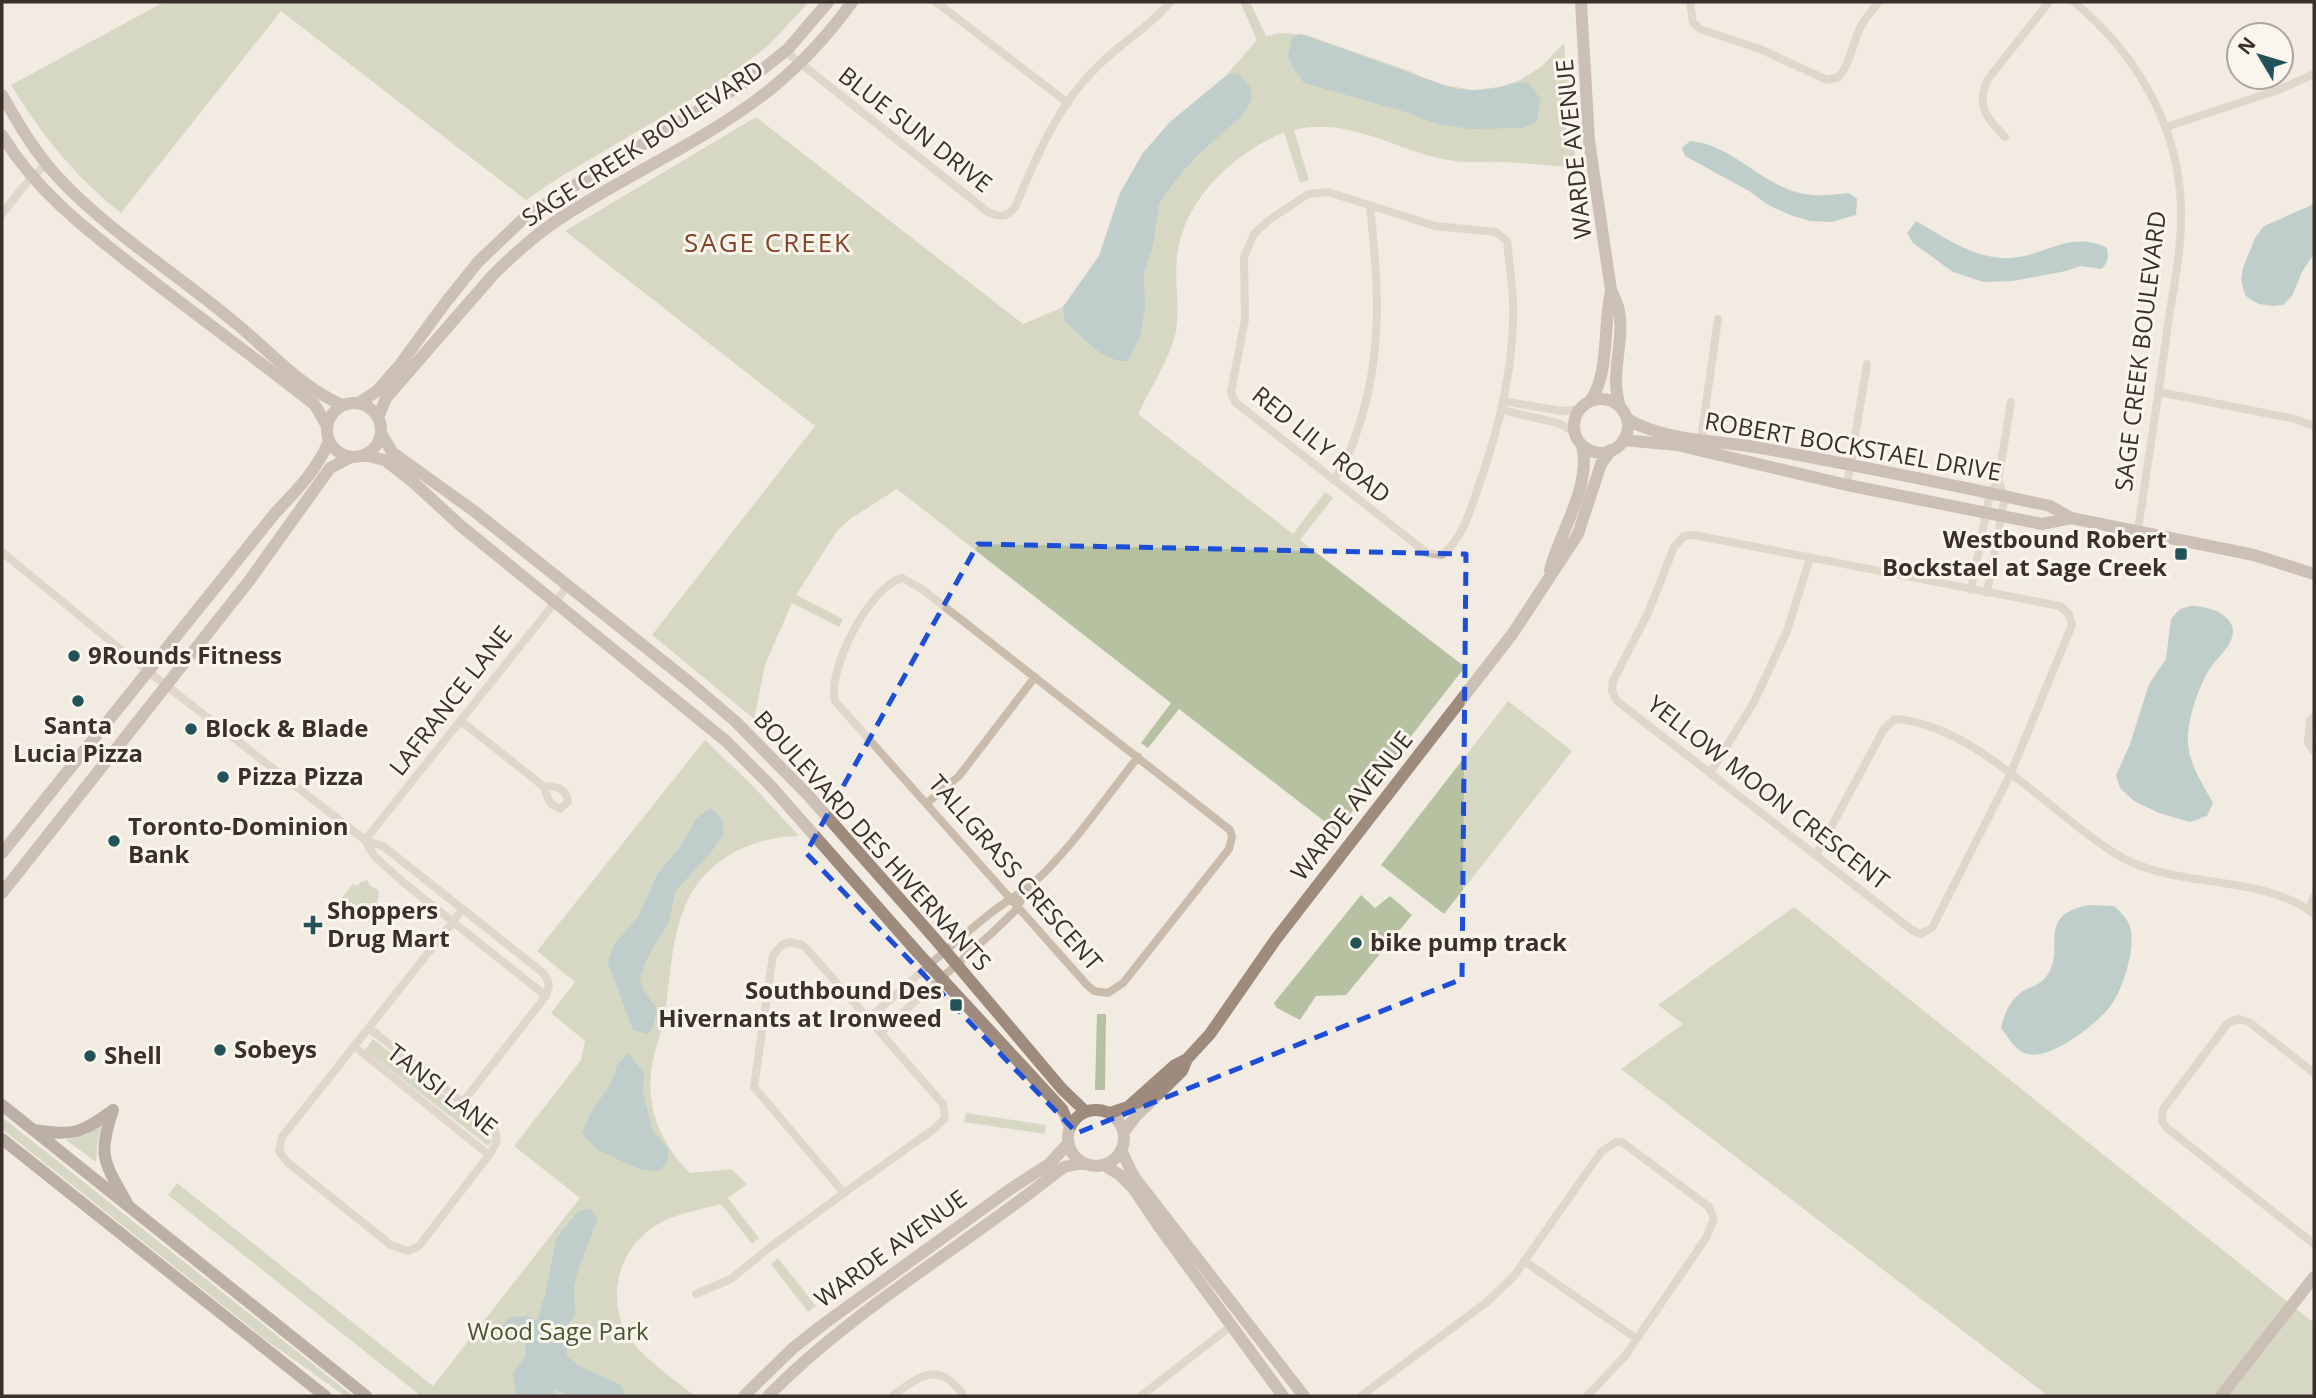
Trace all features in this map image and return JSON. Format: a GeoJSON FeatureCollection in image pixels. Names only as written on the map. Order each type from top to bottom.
{"type":"FeatureCollection","features":[{"type":"Feature","properties":{"kind":"main road"},"geometry":{"type":"LineString","coordinates":[[2,1105],[366,1396]]}},
{"type":"Feature","properties":{"kind":"main road"},"geometry":{"type":"LineString","coordinates":[[32,1130],[59,1134],[76,1132],[89,1127],[113,1110],[104,1138],[104,1157],[131,1209]]}},
{"type":"Feature","properties":{"kind":"main road"},"geometry":{"type":"LineString","coordinates":[[2,1139],[325,1396]]}},
{"type":"Feature","properties":{"kind":"street","name":"SAGE CREEK BOULEVARD"},"geometry":{"type":"LineString","coordinates":[[359,403],[377,391],[400,366],[478,262],[522,220],[570,188],[728,94],[785,51],[828,2]]}},
{"type":"Feature","properties":{"kind":"street","name":"SAGE CREEK BOULEVARD"},"geometry":{"type":"LineString","coordinates":[[378,418],[386,398],[492,275],[536,236],[565,215],[704,135],[771,89],[828,33],[852,2]]}},
{"type":"Feature","properties":{"kind":"street"},"geometry":{"type":"LineString","coordinates":[[936,2],[1068,103]]}},
{"type":"Feature","properties":{"kind":"street","name":"BLUE SUN DRIVE"},"geometry":{"type":"LineString","coordinates":[[785,51],[994,215],[1010,214],[1016,207],[1045,139],[1068,103],[1096,68],[1154,20],[1170,2]]}},
{"type":"Feature","properties":{"kind":"street","name":"WARDE AVENUE"},"geometry":{"type":"LineString","coordinates":[[1581,2],[1589,141],[1611,290],[1619,311],[1614,387],[1620,407]]}},
{"type":"Feature","properties":{"kind":"street"},"geometry":{"type":"LineString","coordinates":[[1690,2],[1693,23],[1700,29],[1771,53],[1828,80],[1839,77],[1845,70],[1859,30],[1878,2]]}},
{"type":"Feature","properties":{"kind":"street"},"geometry":{"type":"LineString","coordinates":[[2006,136],[1994,125],[1982,105],[1983,89],[2049,2]]}},
{"type":"Feature","properties":{"kind":"street","name":"SAGE CREEK BOULEVARD"},"geometry":{"type":"LineString","coordinates":[[2074,2],[2109,34],[2144,79],[2166,127],[2178,173],[2180,239],[2138,530]]}},
{"type":"Feature","properties":{"kind":"street"},"geometry":{"type":"LineString","coordinates":[[2166,127],[2278,90],[2314,74]]}},
{"type":"Feature","properties":{"kind":"street"},"geometry":{"type":"LineString","coordinates":[[2,95],[46,164],[94,211],[221,311],[322,397],[342,405],[359,403],[369,407],[378,418],[381,433],[377,444],[330,468],[249,581],[2,893]]}},
{"type":"Feature","properties":{"kind":"street"},"geometry":{"type":"LineString","coordinates":[[2,135],[33,178],[78,222],[315,405],[336,450],[357,456]]}},
{"type":"Feature","properties":{"kind":"street"},"geometry":{"type":"LineString","coordinates":[[2,214],[46,164]]}},
{"type":"Feature","properties":{"kind":"street","name":"RED LILY ROAD"},"geometry":{"type":"LineString","coordinates":[[1328,192],[1435,226],[1496,232],[1507,241],[1513,301],[1503,406],[1469,515],[1455,544],[1442,555],[1427,553],[1235,402],[1231,392],[1245,319],[1244,257],[1254,234],[1269,220],[1308,194],[1328,192]]}},
{"type":"Feature","properties":{"kind":"street"},"geometry":{"type":"LineString","coordinates":[[1333,480],[1342,469],[1358,430],[1370,390],[1378,337],[1377,270],[1370,206]]}},
{"type":"Feature","properties":{"kind":"street","name":"WARDE AVENUE"},"geometry":{"type":"LineString","coordinates":[[1591,401],[1599,386],[1603,365],[1606,312],[1611,290]]}},
{"type":"Feature","properties":{"kind":"street"},"geometry":{"type":"LineString","coordinates":[[1701,439],[1718,319]]}},
{"type":"Feature","properties":{"kind":"street"},"geometry":{"type":"LineString","coordinates":[[1847,485],[1867,364]]}},
{"type":"Feature","properties":{"kind":"street"},"geometry":{"type":"LineString","coordinates":[[2160,392],[2295,419],[2314,426]]}},
{"type":"Feature","properties":{"kind":"street"},"geometry":{"type":"LineString","coordinates":[[1503,406],[1561,411],[1580,409],[1591,401],[1601,399],[1612,401],[1620,407],[1627,419],[1623,440],[1611,450],[1598,453],[1582,445],[1574,424],[1580,409]]}},
{"type":"Feature","properties":{"kind":"street"},"geometry":{"type":"LineString","coordinates":[[1971,590],[1990,493],[1998,481],[2011,402]]}},
{"type":"Feature","properties":{"kind":"street"},"geometry":{"type":"LineString","coordinates":[[327,426],[334,412],[342,405]]}},
{"type":"Feature","properties":{"kind":"street"},"geometry":{"type":"LineString","coordinates":[[1503,406],[1558,423],[1575,432]]}},
{"type":"Feature","properties":{"kind":"street","name":"ROBERT BOCKSTAEL DRIVE"},"geometry":{"type":"LineString","coordinates":[[1627,419],[1653,432],[1852,464],[2050,506],[2071,517],[2254,555],[2314,574]]}},
{"type":"Feature","properties":{"kind":"street","name":"BOULEVARD DES HIVERNANTS"},"geometry":{"type":"LineString","coordinates":[[381,433],[392,452],[474,512],[735,721],[808,795],[946,951],[1062,1089],[1086,1112]]}},
{"type":"Feature","properties":{"kind":"street","name":"ROBERT BOCKSTAEL DRIVE"},"geometry":{"type":"LineString","coordinates":[[1623,440],[1676,445],[1847,485],[2042,524],[2071,517]]}},
{"type":"Feature","properties":{"kind":"street"},"geometry":{"type":"LineString","coordinates":[[2,853],[276,512],[306,481],[321,461],[330,442]]}},
{"type":"Feature","properties":{"kind":"street","name":"WARDE AVENUE"},"geometry":{"type":"LineString","coordinates":[[1548,578],[1583,475],[1585,458],[1582,445]]}},
{"type":"Feature","properties":{"kind":"street","name":"WARDE AVENUE"},"geometry":{"type":"LineString","coordinates":[[1124,1132],[1136,1116],[1182,1071],[1187,1059],[1210,1034],[1276,939],[1513,634],[1578,534],[1601,464],[1611,450]]}},
{"type":"Feature","properties":{"kind":"street","name":"BOULEVARD DES HIVERNANTS"},"geometry":{"type":"LineString","coordinates":[[357,456],[385,460],[461,526],[726,741],[769,784],[929,965],[1062,1109],[1070,1127]]}},
{"type":"Feature","properties":{"kind":"street"},"geometry":{"type":"LineString","coordinates":[[1987,593],[2005,496],[1998,481]]}},
{"type":"Feature","properties":{"kind":"street","name":"YELLOW MOON CRESCENT"},"geometry":{"type":"LineString","coordinates":[[1694,535],[1971,590],[2060,606],[2069,614],[2072,625],[2010,775],[1932,928],[1922,934],[1912,930],[1618,701],[1612,691],[1613,681],[1648,613],[1674,547],[1684,536],[1694,535]]}},
{"type":"Feature","properties":{"kind":"street"},"geometry":{"type":"LineString","coordinates":[[2,552],[136,662],[167,683],[365,840],[383,846],[542,972],[550,983],[545,996],[462,1103]]}},
{"type":"Feature","properties":{"kind":"street"},"geometry":{"type":"LineString","coordinates":[[1710,773],[1754,702],[1787,631],[1810,558]]}},
{"type":"Feature","properties":{"kind":"street","name":"TALLGRASS CRESCENT"},"geometry":{"type":"LineString","coordinates":[[902,578],[1035,677],[1223,824],[1230,830],[1232,838],[1229,849],[1135,968],[1123,982],[1108,993],[1094,991],[835,701],[834,694],[856,625],[878,595],[894,580],[902,578]]}},
{"type":"Feature","properties":{"kind":"street","name":"LAFRANCE LANE"},"geometry":{"type":"LineString","coordinates":[[365,840],[568,586]]}},
{"type":"Feature","properties":{"kind":"street"},"geometry":{"type":"LineString","coordinates":[[927,803],[959,776],[1035,677]]}},
{"type":"Feature","properties":{"kind":"street"},"geometry":{"type":"LineString","coordinates":[[2314,717],[2310,720],[2308,742],[2314,752]]}},
{"type":"Feature","properties":{"kind":"street"},"geometry":{"type":"LineString","coordinates":[[1816,855],[1884,729],[1895,719],[1911,721],[1956,736],[2091,838],[2123,858],[2156,871],[2280,896],[2312,912],[2314,896]]}},
{"type":"Feature","properties":{"kind":"street"},"geometry":{"type":"LineString","coordinates":[[461,722],[543,786]]}},
{"type":"Feature","properties":{"kind":"street"},"geometry":{"type":"LineString","coordinates":[[869,1018],[1010,898],[1027,889],[1053,864],[1138,757]]}},
{"type":"Feature","properties":{"kind":"street"},"geometry":{"type":"LineString","coordinates":[[365,840],[374,856],[545,996]]}},
{"type":"Feature","properties":{"kind":"street"},"geometry":{"type":"LineString","coordinates":[[881,1032],[1018,906],[1027,889]]}},
{"type":"Feature","properties":{"kind":"street"},"geometry":{"type":"LineString","coordinates":[[463,909],[282,1137],[279,1152],[287,1162],[391,1245],[408,1251],[419,1246],[489,1155]]}},
{"type":"Feature","properties":{"kind":"street"},"geometry":{"type":"LineString","coordinates":[[696,1294],[731,1279],[769,1248],[934,1129],[945,1118],[943,1104],[869,1018],[802,945],[790,942],[783,944],[773,955],[754,1087],[844,1193]]}},
{"type":"Feature","properties":{"kind":"street"},"geometry":{"type":"LineString","coordinates":[[2314,1073],[2249,1022],[2238,1019],[2228,1023],[2163,1109],[2162,1121],[2167,1128],[2314,1244]]}},
{"type":"Feature","properties":{"kind":"street","name":"TANSI LANE"},"geometry":{"type":"LineString","coordinates":[[354,1046],[489,1155],[497,1144],[498,1136],[493,1127],[369,1028]]}},
{"type":"Feature","properties":{"kind":"street","name":"WARDE AVENUE"},"geometry":{"type":"LineString","coordinates":[[1110,1113],[1128,1107],[1175,1065],[1187,1059]]}},
{"type":"Feature","properties":{"kind":"street"},"geometry":{"type":"LineString","coordinates":[[1098,1110],[1110,1113],[1124,1132],[1121,1150],[1114,1160],[1104,1165],[1089,1166],[1082,1163],[1073,1155],[1068,1144],[1073,1121],[1086,1112],[1098,1110]]}},
{"type":"Feature","properties":{"kind":"street"},"geometry":{"type":"LineString","coordinates":[[1361,1396],[1487,1302],[1514,1276],[1601,1152],[1616,1142],[1629,1145],[1709,1207],[1714,1219],[1706,1238],[1637,1339],[1610,1374],[1587,1396]]}},
{"type":"Feature","properties":{"kind":"street","name":"WARDE AVENUE"},"geometry":{"type":"LineString","coordinates":[[744,1396],[825,1322],[1049,1164],[1068,1144]]}},
{"type":"Feature","properties":{"kind":"street"},"geometry":{"type":"LineString","coordinates":[[1121,1150],[1134,1177],[1304,1396]]}},
{"type":"Feature","properties":{"kind":"street","name":"WARDE AVENUE"},"geometry":{"type":"LineString","coordinates":[[768,1396],[840,1331],[1064,1167],[1082,1163]]}},
{"type":"Feature","properties":{"kind":"street"},"geometry":{"type":"LineString","coordinates":[[1104,1165],[1121,1175],[1140,1197],[1283,1396]]}},
{"type":"Feature","properties":{"kind":"street"},"geometry":{"type":"LineString","coordinates":[[1524,1261],[1637,1339]]}},
{"type":"Feature","properties":{"kind":"street"},"geometry":{"type":"LineString","coordinates":[[2221,1396],[2314,1277]]}},
{"type":"Feature","properties":{"kind":"street"},"geometry":{"type":"LineString","coordinates":[[1141,1396],[1231,1326]]}},
{"type":"Feature","properties":{"kind":"street"},"geometry":{"type":"LineString","coordinates":[[892,1396],[911,1382],[930,1373],[945,1376],[954,1382],[964,1396]]}},
{"type":"Feature","properties":{"kind":"highlighted area"},"geometry":{"type":"Polygon","coordinates":[[[978,544],[1466,554],[1462,979],[1077,1133],[806,853],[978,544]]]}},
{"type":"Feature","properties":{"kind":"green space"},"geometry":{"type":"Polygon","coordinates":[[[164,2],[809,2],[768,46],[716,85],[526,200],[281,11],[121,213],[89,185],[60,154],[11,85],[164,2]]]}},
{"type":"Feature","properties":{"kind":"green space"},"geometry":{"type":"Polygon","coordinates":[[[1240,2],[1250,2],[1266,36],[1281,33],[1306,35],[1409,71],[1434,83],[1472,90],[1499,87],[1518,81],[1541,67],[1564,43],[1576,168],[1511,162],[1455,161],[1429,156],[1353,131],[1314,127],[1294,130],[1309,180],[1300,183],[1284,132],[1265,141],[1230,166],[1200,198],[1182,235],[1176,266],[1175,336],[1138,414],[1293,534],[1325,492],[1333,498],[1300,540],[1465,667],[1337,831],[1179,709],[1148,748],[1141,743],[1171,703],[897,489],[850,519],[837,531],[796,595],[843,619],[839,627],[792,603],[765,665],[754,719],[652,635],[815,426],[565,231],[756,117],[1023,324],[1063,307],[1099,256],[1120,193],[1143,153],[1169,123],[1223,79],[1257,40],[1240,2]]]}},
{"type":"Feature","properties":{"kind":"green space"},"geometry":{"type":"Polygon","coordinates":[[[1508,701],[1572,751],[1444,914],[1381,865],[1508,701]]]}},
{"type":"Feature","properties":{"kind":"green space","name":"Wood Sage Park"},"geometry":{"type":"Polygon","coordinates":[[[705,740],[799,836],[763,841],[730,855],[715,865],[692,892],[680,921],[674,947],[664,1020],[651,1073],[650,1089],[656,1119],[669,1148],[690,1173],[731,1169],[747,1184],[728,1198],[759,1238],[752,1244],[721,1204],[670,1218],[641,1237],[631,1250],[618,1280],[617,1297],[619,1313],[634,1344],[655,1365],[695,1396],[421,1396],[168,1195],[177,1183],[433,1386],[580,1198],[514,1146],[581,1060],[585,1041],[551,1013],[575,982],[537,951],[705,740]]]}},
{"type":"Feature","properties":{"kind":"green space"},"geometry":{"type":"Polygon","coordinates":[[[368,880],[369,885],[378,890],[377,902],[386,909],[372,925],[340,900],[353,884],[357,886],[368,880]]]}},
{"type":"Feature","properties":{"kind":"green space","name":"bike pump track"},"geometry":{"type":"Polygon","coordinates":[[[1361,895],[1375,908],[1390,896],[1412,915],[1346,995],[1316,996],[1300,1020],[1277,1008],[1274,1003],[1361,895]]]}},
{"type":"Feature","properties":{"kind":"green space"},"geometry":{"type":"Polygon","coordinates":[[[1794,907],[2314,1323],[2314,1396],[2048,1396],[1621,1069],[1683,1024],[1658,1005],[1794,907]]]}},
{"type":"Feature","properties":{"kind":"green space"},"geometry":{"type":"Polygon","coordinates":[[[1097,1014],[1106,1014],[1105,1090],[1095,1090],[1097,1014]]]}},
{"type":"Feature","properties":{"kind":"green space"},"geometry":{"type":"Polygon","coordinates":[[[373,1039],[482,1125],[492,1142],[488,1146],[365,1050],[373,1039]]]}},
{"type":"Feature","properties":{"kind":"green space"},"geometry":{"type":"Polygon","coordinates":[[[966,1113],[1046,1125],[1045,1134],[964,1122],[966,1113]]]}},
{"type":"Feature","properties":{"kind":"green space"},"geometry":{"type":"Polygon","coordinates":[[[2,1117],[353,1396],[345,1396],[266,1340],[2,1129],[2,1117]]]}},
{"type":"Feature","properties":{"kind":"green space"},"geometry":{"type":"Polygon","coordinates":[[[102,1124],[96,1162],[66,1140],[86,1135],[102,1124]]]}},
{"type":"Feature","properties":{"kind":"green space"},"geometry":{"type":"Polygon","coordinates":[[[778,1258],[816,1306],[808,1312],[771,1264],[778,1258]]]}},
{"type":"Feature","properties":{"kind":"water"},"geometry":{"type":"Polygon","coordinates":[[[1301,34],[1455,89],[1485,90],[1529,83],[1541,100],[1536,123],[1523,128],[1470,129],[1438,124],[1304,83],[1288,56],[1292,38],[1301,34]]]}},
{"type":"Feature","properties":{"kind":"water"},"geometry":{"type":"Polygon","coordinates":[[[1228,74],[1238,74],[1251,88],[1252,100],[1242,116],[1200,153],[1178,177],[1159,204],[1153,245],[1144,273],[1145,308],[1140,337],[1128,361],[1109,357],[1093,347],[1064,320],[1063,307],[1099,256],[1120,193],[1143,153],[1169,123],[1228,74]]]}},
{"type":"Feature","properties":{"kind":"water"},"geometry":{"type":"Polygon","coordinates":[[[1690,141],[1720,150],[1789,190],[1816,195],[1849,193],[1857,199],[1856,215],[1831,222],[1810,221],[1768,205],[1749,191],[1685,156],[1682,148],[1690,141]]]}},
{"type":"Feature","properties":{"kind":"water"},"geometry":{"type":"Polygon","coordinates":[[[2314,204],[2314,254],[2302,272],[2292,296],[2283,305],[2273,306],[2251,300],[2245,295],[2241,280],[2255,238],[2264,226],[2314,204]]]}},
{"type":"Feature","properties":{"kind":"water"},"geometry":{"type":"Polygon","coordinates":[[[1916,221],[1957,244],[1989,256],[2015,258],[2066,243],[2079,242],[2107,248],[2107,260],[2101,269],[2081,266],[2013,281],[1983,282],[1953,272],[1913,243],[1907,233],[1916,221]]]}},
{"type":"Feature","properties":{"kind":"water"},"geometry":{"type":"Polygon","coordinates":[[[2191,606],[2218,612],[2232,625],[2233,631],[2228,646],[2206,674],[2191,715],[2188,744],[2191,760],[2213,803],[2207,816],[2190,822],[2159,813],[2134,801],[2120,788],[2116,775],[2130,744],[2149,684],[2166,659],[2171,619],[2180,609],[2191,606]]]}},
{"type":"Feature","properties":{"kind":"water"},"geometry":{"type":"Polygon","coordinates":[[[710,808],[722,818],[724,834],[709,855],[676,890],[668,924],[648,956],[640,978],[643,990],[657,1009],[652,1029],[648,1034],[633,1030],[608,963],[613,946],[639,915],[658,873],[678,850],[696,819],[710,808]]]}},
{"type":"Feature","properties":{"kind":"water"},"geometry":{"type":"Polygon","coordinates":[[[2089,905],[2114,906],[2128,922],[2131,930],[2131,953],[2119,990],[2109,1008],[2072,1040],[2048,1052],[2024,1053],[2001,1028],[2006,1013],[2018,995],[2046,977],[2052,966],[2057,925],[2062,917],[2072,910],[2089,905]]]}},
{"type":"Feature","properties":{"kind":"water"},"geometry":{"type":"Polygon","coordinates":[[[628,1053],[644,1073],[643,1093],[653,1132],[669,1149],[667,1162],[659,1171],[642,1170],[597,1150],[582,1133],[591,1112],[612,1082],[617,1065],[628,1053]]]}},
{"type":"Feature","properties":{"kind":"water"},"geometry":{"type":"Polygon","coordinates":[[[590,1209],[598,1218],[574,1286],[575,1313],[566,1332],[567,1356],[579,1366],[621,1385],[625,1396],[572,1396],[554,1389],[555,1396],[516,1396],[513,1372],[525,1357],[527,1333],[512,1333],[501,1327],[510,1317],[528,1316],[537,1321],[556,1239],[577,1212],[590,1209]]]}},
{"type":"Feature","properties":{"kind":"place","name":"Westbound Robert Bockstael at Sage Creek"},"geometry":{"type":"Point","coordinates":[2181,554]}},
{"type":"Feature","properties":{"kind":"place","name":"9Rounds Fitness"},"geometry":{"type":"Point","coordinates":[74,656]}},
{"type":"Feature","properties":{"kind":"place","name":"Santa Lucia Pizza"},"geometry":{"type":"Point","coordinates":[78,701]}},
{"type":"Feature","properties":{"kind":"place","name":"Block & Blade"},"geometry":{"type":"Point","coordinates":[191,729]}},
{"type":"Feature","properties":{"kind":"place","name":"Pizza Pizza"},"geometry":{"type":"Point","coordinates":[223,777]}},
{"type":"Feature","properties":{"kind":"place","name":"Toronto-Dominion Bank"},"geometry":{"type":"Point","coordinates":[114,841]}},
{"type":"Feature","properties":{"kind":"place","name":"Shoppers Drug Mart"},"geometry":{"type":"Point","coordinates":[313,925]}},
{"type":"Feature","properties":{"kind":"place","name":"bike pump track"},"geometry":{"type":"Point","coordinates":[1356,943]}},
{"type":"Feature","properties":{"kind":"place","name":"Southbound Des Hivernants at Ironweed"},"geometry":{"type":"Point","coordinates":[956,1005]}},
{"type":"Feature","properties":{"kind":"place","name":"Sobeys"},"geometry":{"type":"Point","coordinates":[220,1050]}},
{"type":"Feature","properties":{"kind":"place","name":"Shell"},"geometry":{"type":"Point","coordinates":[90,1056]}},
{"type":"Feature","properties":{"kind":"district","name":"SAGE CREEK"},"geometry":{"type":"Point","coordinates":[768,243]}}]}
